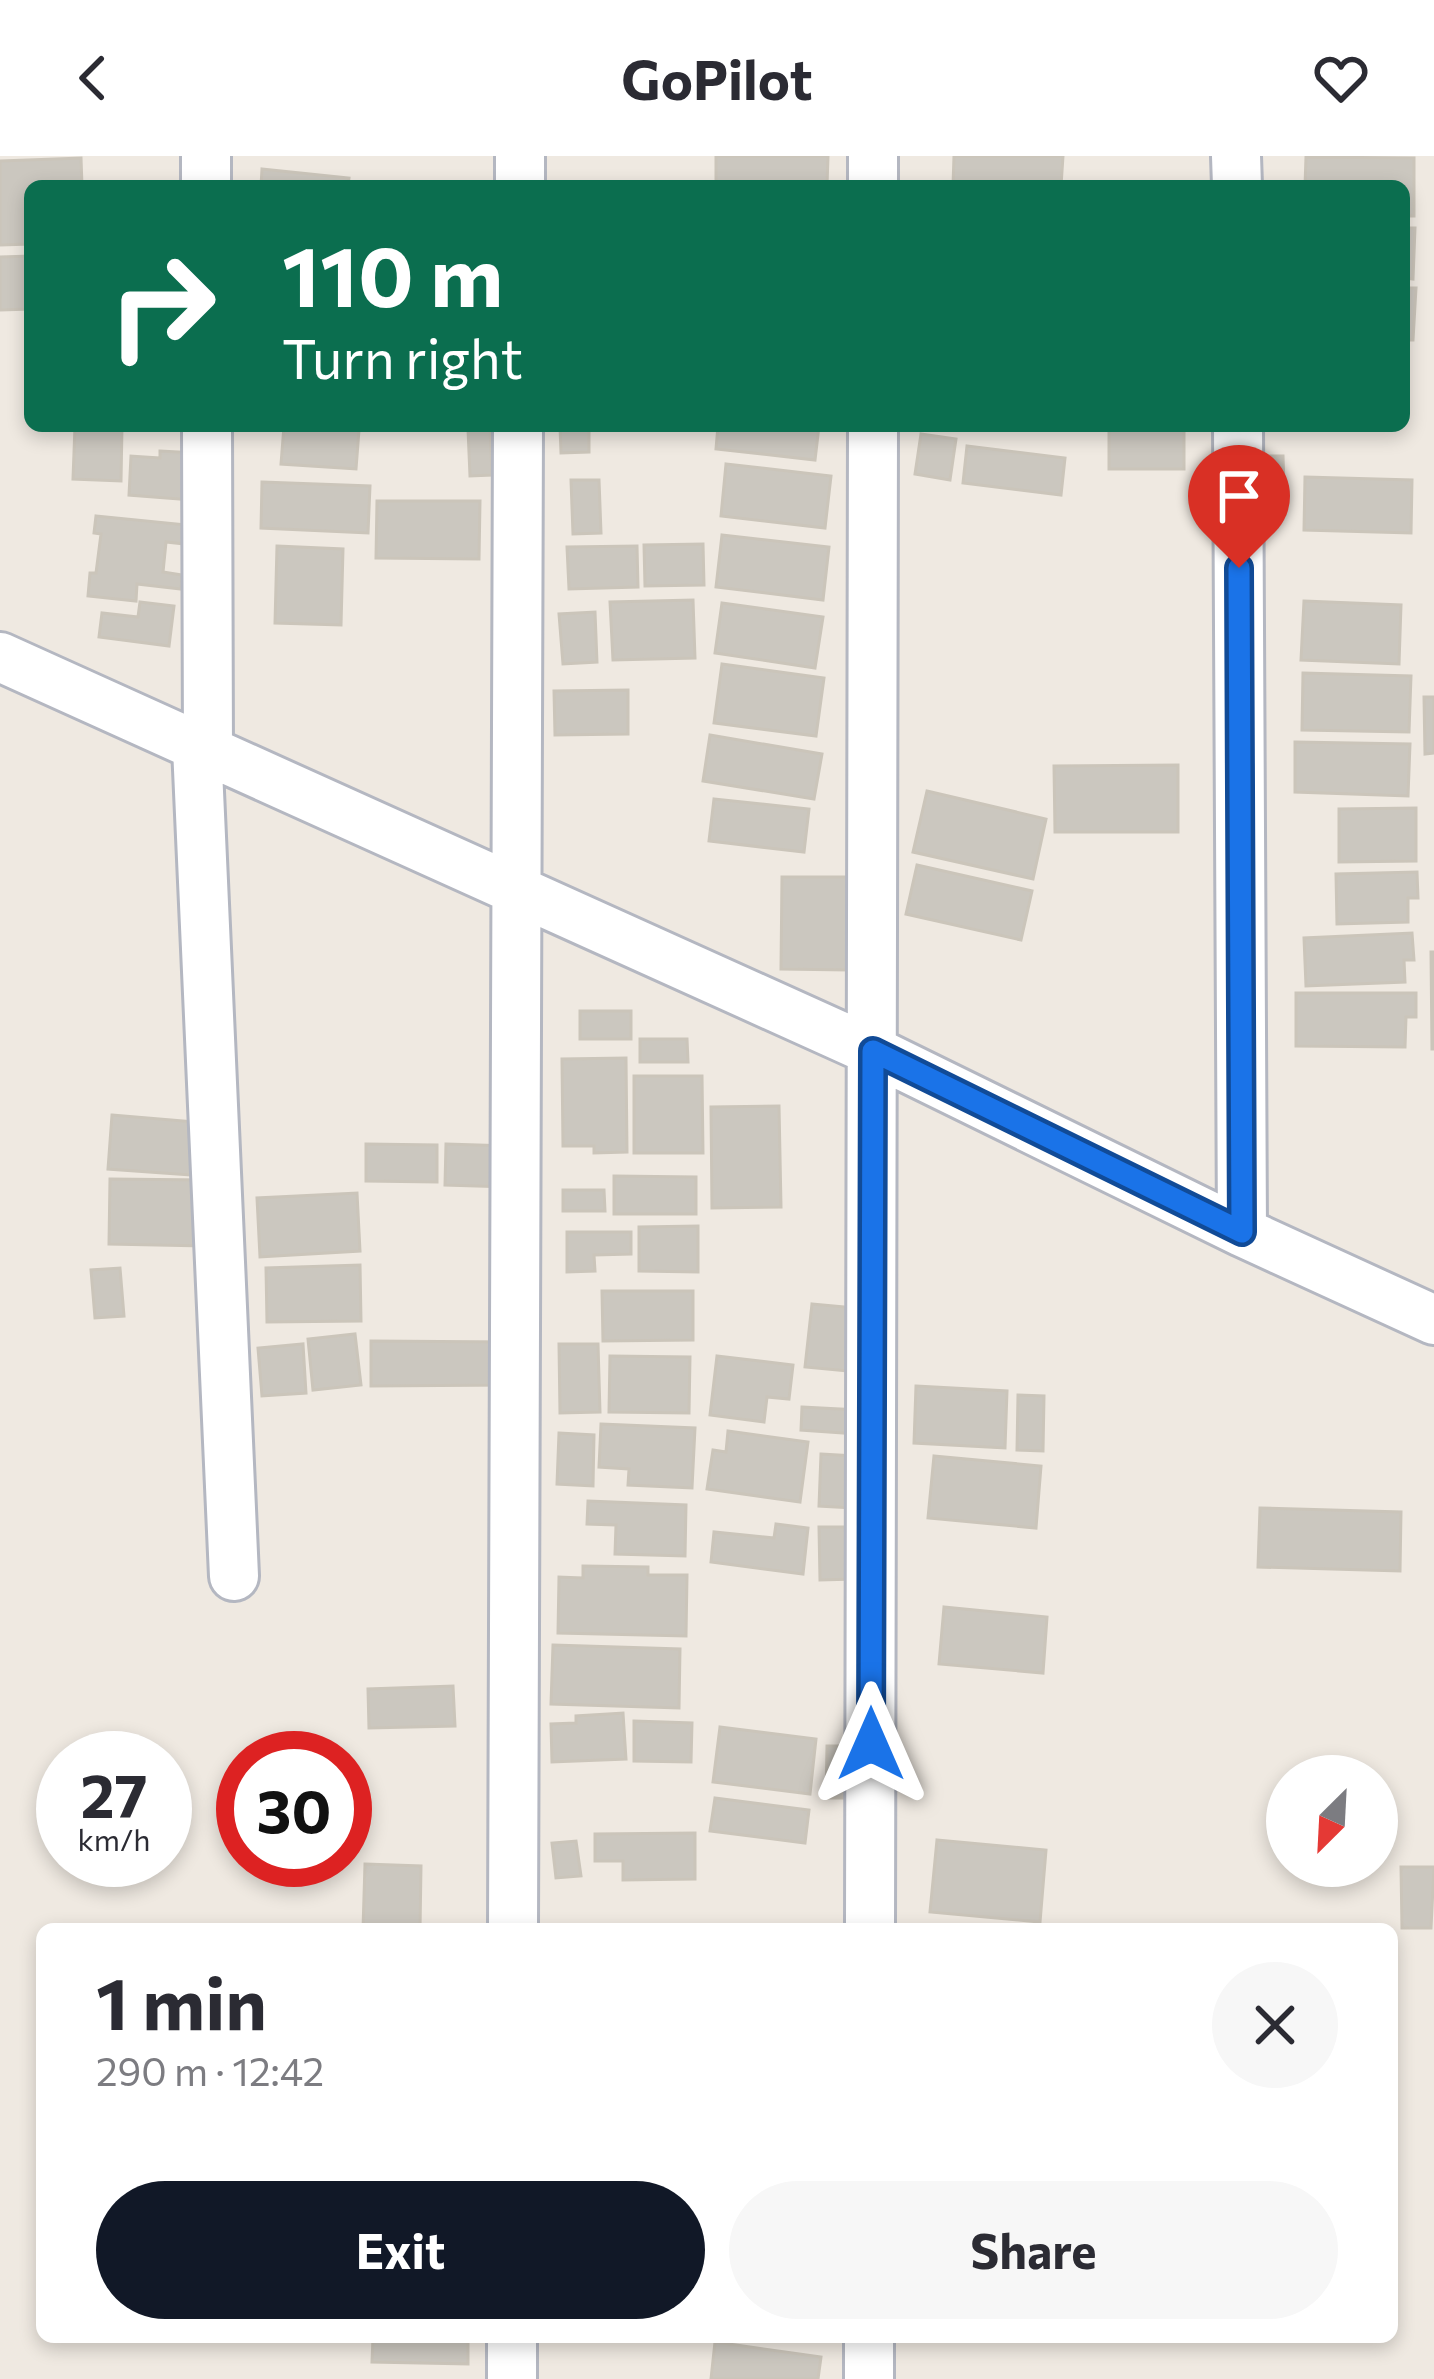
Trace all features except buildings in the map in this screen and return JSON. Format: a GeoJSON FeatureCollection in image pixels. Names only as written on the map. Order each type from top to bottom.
{"type":"FeatureCollection","features":[{"type":"Feature","properties":{"kind":"street"},"geometry":{"type":"LineString","coordinates":[[207,432],[202,750],[234,1576]]}},
{"type":"Feature","properties":{"kind":"street"},"geometry":{"type":"LineString","coordinates":[[513,1923],[518,432]]}},
{"type":"Feature","properties":{"kind":"street"},"geometry":{"type":"LineString","coordinates":[[870,1923],[873,432]]}},
{"type":"Feature","properties":{"kind":"street"},"geometry":{"type":"LineString","coordinates":[[1238,432],[1242,1232]]}},
{"type":"Feature","properties":{"kind":"street"},"geometry":{"type":"LineString","coordinates":[[0,657],[873,1051],[1242,1232],[1434,1320]]}},
{"type":"Feature","properties":{"kind":"street"},"geometry":{"type":"LineString","coordinates":[[512,2343],[512,2379]]}},
{"type":"Feature","properties":{"kind":"street"},"geometry":{"type":"LineString","coordinates":[[869,2343],[869,2379]]}},
{"type":"Feature","properties":{"kind":"route"},"geometry":{"type":"LineString","coordinates":[[871,1744],[873,1051],[1242,1232],[1239,568]]}}]}
